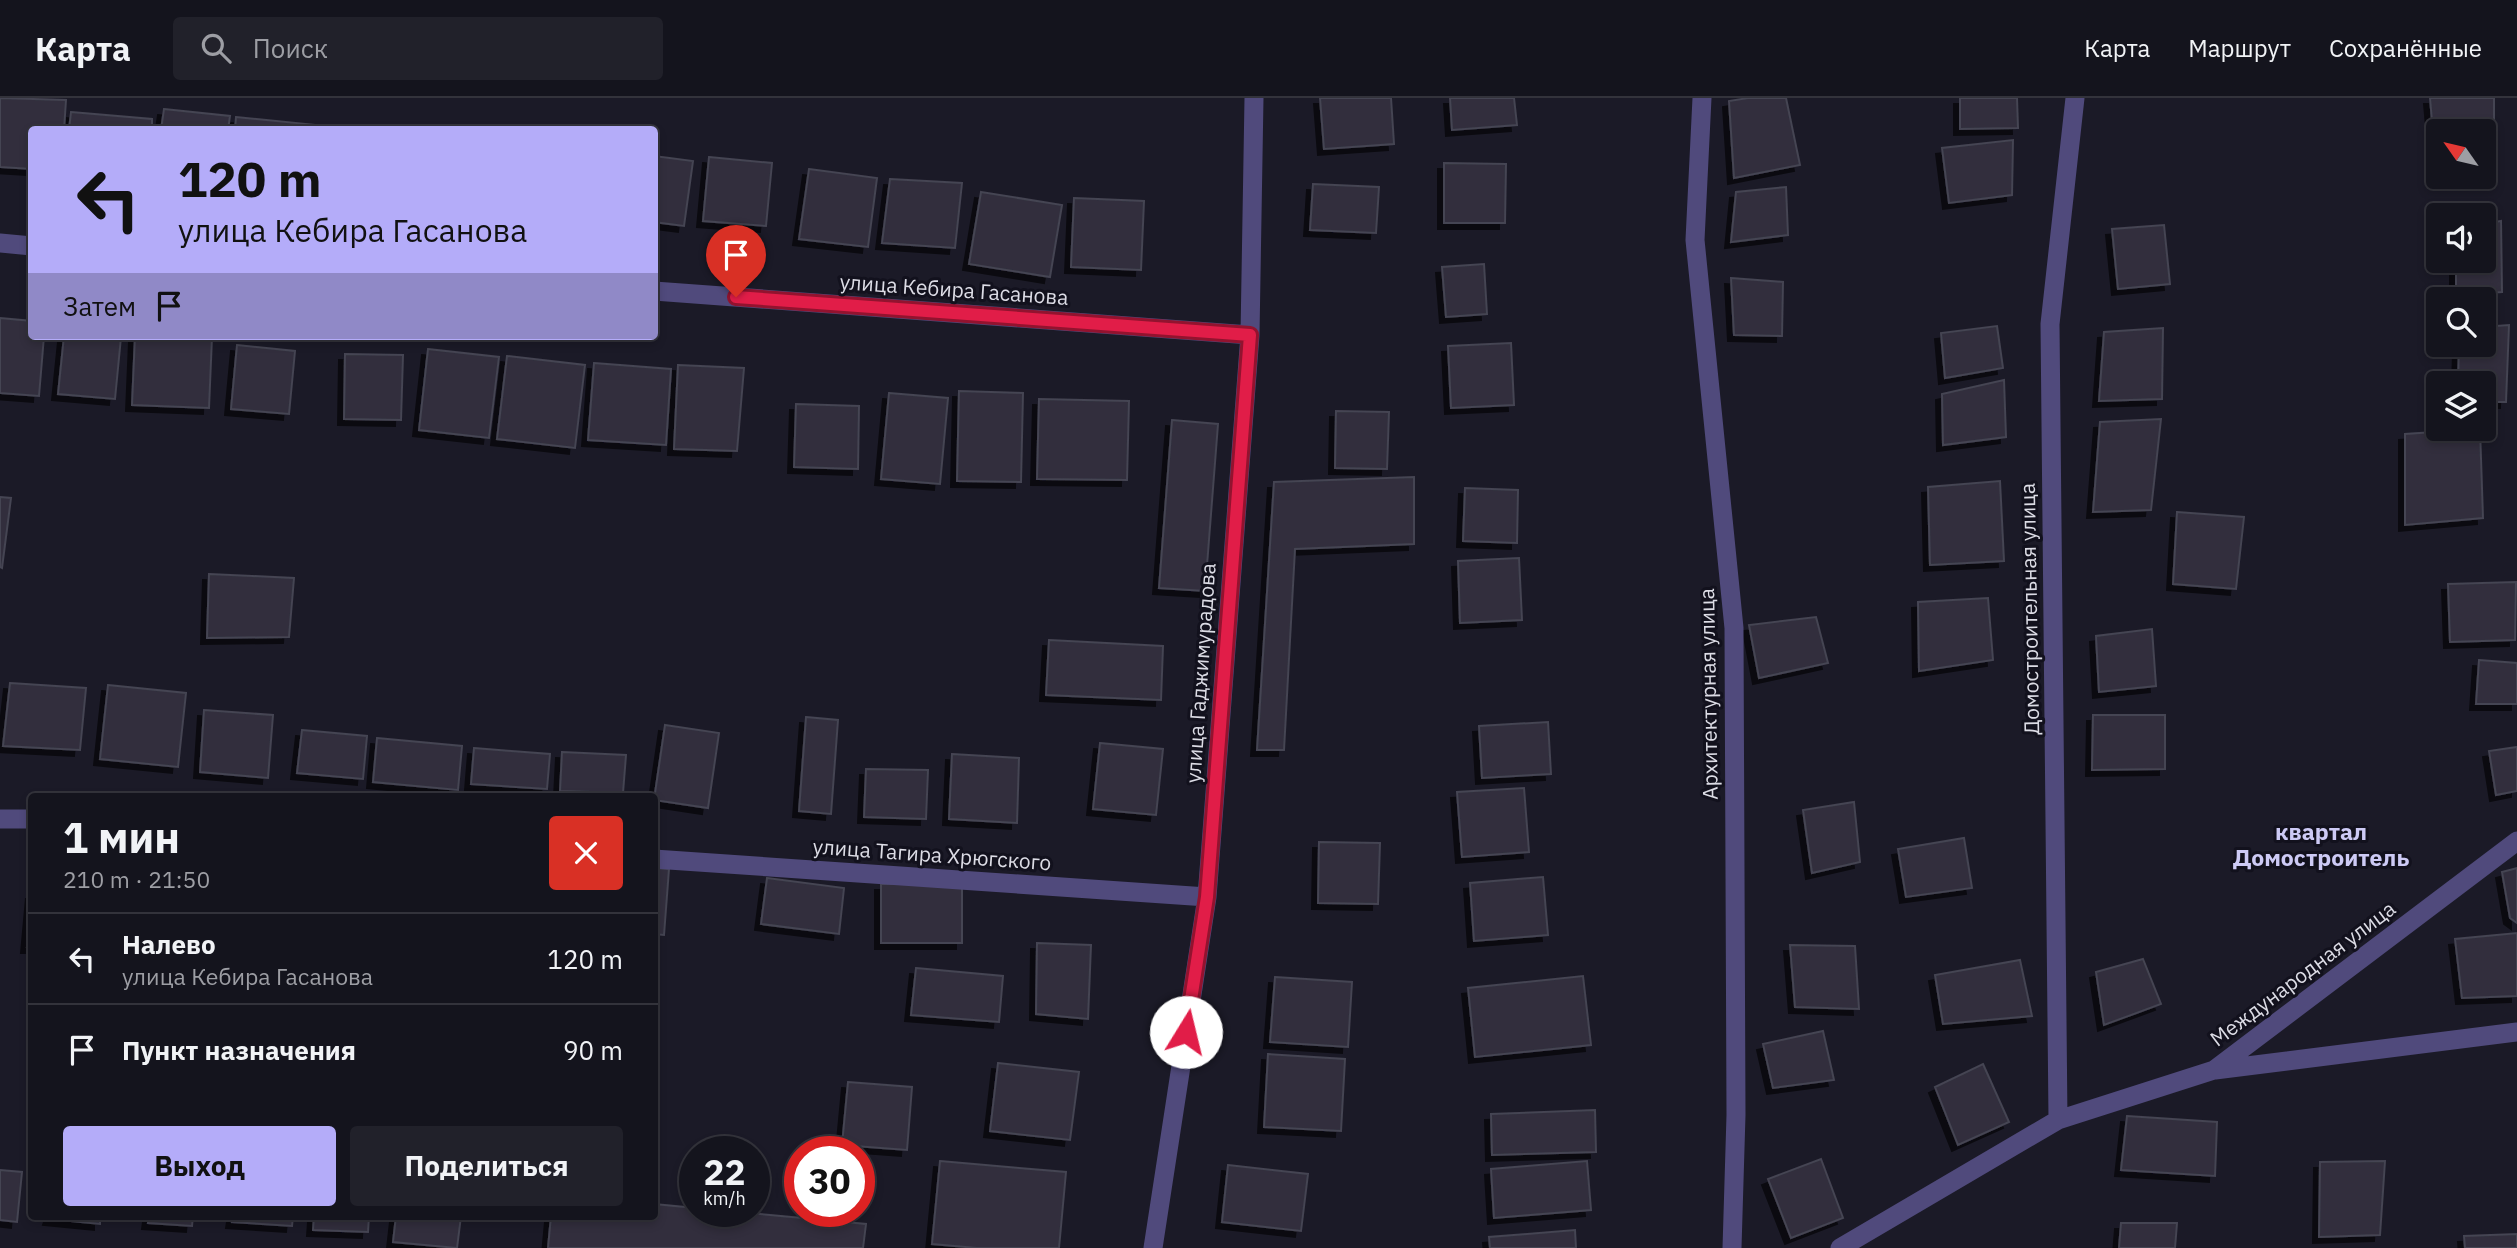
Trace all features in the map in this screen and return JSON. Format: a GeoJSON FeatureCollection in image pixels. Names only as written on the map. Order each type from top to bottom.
{"type":"FeatureCollection","features":[{"type":"Feature","properties":{"kind":"street","name":"улица Гаджимурадова"},"geometry":{"type":"LineString","coordinates":[[1153,1248],[1207,897],[1250,335],[1254,98]]}},
{"type":"Feature","properties":{"kind":"street","name":"Архитектурная улица"},"geometry":{"type":"LineString","coordinates":[[1702,98],[1695,240],[1734,628],[1736,1115],[1732,1248]]}},
{"type":"Feature","properties":{"kind":"street","name":"Домостроительная улица"},"geometry":{"type":"LineString","coordinates":[[2058,1120],[2050,324],[2075,98]]}},
{"type":"Feature","properties":{"kind":"street"},"geometry":{"type":"LineString","coordinates":[[0,243],[28,246]]}},
{"type":"Feature","properties":{"kind":"street","name":"улица Кебира Гасанова"},"geometry":{"type":"LineString","coordinates":[[658,291],[1250,335]]}},
{"type":"Feature","properties":{"kind":"street"},"geometry":{"type":"LineString","coordinates":[[0,818],[28,819]]}},
{"type":"Feature","properties":{"kind":"street","name":"Международная улица"},"geometry":{"type":"LineString","coordinates":[[1840,1248],[2058,1120],[2214,1070],[2517,841]]}},
{"type":"Feature","properties":{"kind":"street","name":"улица Тагира Хрюгского"},"geometry":{"type":"LineString","coordinates":[[658,859],[1207,897]]}},
{"type":"Feature","properties":{"kind":"street"},"geometry":{"type":"LineString","coordinates":[[2214,1070],[2517,1032]]}},
{"type":"Feature","properties":{"kind":"building"},"geometry":{"type":"Polygon","coordinates":[[[0,98],[66,100],[64,126],[28,126],[28,169],[0,167],[0,98]]]}},
{"type":"Feature","properties":{"kind":"building"},"geometry":{"type":"Polygon","coordinates":[[[1320,98],[1391,98],[1394,144],[1324,149],[1320,98]]]}},
{"type":"Feature","properties":{"kind":"building"},"geometry":{"type":"Polygon","coordinates":[[[1450,98],[1514,98],[1517,125],[1452,130],[1450,98]]]}},
{"type":"Feature","properties":{"kind":"building"},"geometry":{"type":"Polygon","coordinates":[[[1786,98],[1800,165],[1734,178],[1729,101],[1786,98]]]}},
{"type":"Feature","properties":{"kind":"building"},"geometry":{"type":"Polygon","coordinates":[[[1960,98],[2017,98],[2018,128],[1960,129],[1960,98]]]}},
{"type":"Feature","properties":{"kind":"building"},"geometry":{"type":"Polygon","coordinates":[[[2430,98],[2494,98],[2494,119],[2432,119],[2430,98]]]}},
{"type":"Feature","properties":{"kind":"building"},"geometry":{"type":"Polygon","coordinates":[[[164,109],[230,116],[229,126],[162,126],[164,109]]]}},
{"type":"Feature","properties":{"kind":"building"},"geometry":{"type":"Polygon","coordinates":[[[71,112],[152,119],[152,126],[69,126],[71,112]]]}},
{"type":"Feature","properties":{"kind":"building"},"geometry":{"type":"Polygon","coordinates":[[[236,117],[326,126],[235,126],[236,117]]]}},
{"type":"Feature","properties":{"kind":"building"},"geometry":{"type":"Polygon","coordinates":[[[2013,140],[2012,195],[1949,203],[1942,148],[2013,140]]]}},
{"type":"Feature","properties":{"kind":"building"},"geometry":{"type":"Polygon","coordinates":[[[658,157],[693,161],[684,226],[658,223],[658,157]]]}},
{"type":"Feature","properties":{"kind":"building"},"geometry":{"type":"Polygon","coordinates":[[[709,157],[772,163],[766,226],[703,221],[709,157]]]}},
{"type":"Feature","properties":{"kind":"building"},"geometry":{"type":"Polygon","coordinates":[[[1444,163],[1506,164],[1505,223],[1444,223],[1444,163]]]}},
{"type":"Feature","properties":{"kind":"building"},"geometry":{"type":"Polygon","coordinates":[[[809,169],[877,178],[868,247],[799,239],[809,169]]]}},
{"type":"Feature","properties":{"kind":"building"},"geometry":{"type":"Polygon","coordinates":[[[890,179],[962,183],[955,248],[882,243],[890,179]]]}},
{"type":"Feature","properties":{"kind":"building"},"geometry":{"type":"Polygon","coordinates":[[[1313,184],[1379,187],[1376,233],[1310,230],[1313,184]]]}},
{"type":"Feature","properties":{"kind":"building"},"geometry":{"type":"Polygon","coordinates":[[[1786,187],[1788,235],[1731,242],[1736,192],[1786,187]]]}},
{"type":"Feature","properties":{"kind":"building"},"geometry":{"type":"Polygon","coordinates":[[[981,192],[1062,205],[1050,277],[969,264],[981,192]]]}},
{"type":"Feature","properties":{"kind":"building"},"geometry":{"type":"Polygon","coordinates":[[[1074,198],[1144,201],[1141,270],[1071,267],[1074,198]]]}},
{"type":"Feature","properties":{"kind":"building"},"geometry":{"type":"Polygon","coordinates":[[[2501,221],[2502,292],[2496,292],[2496,287],[2456,287],[2456,273],[2496,273],[2496,222],[2501,221]]]}},
{"type":"Feature","properties":{"kind":"building"},"geometry":{"type":"Polygon","coordinates":[[[2164,225],[2170,284],[2118,289],[2112,229],[2164,225]]]}},
{"type":"Feature","properties":{"kind":"building"},"geometry":{"type":"Polygon","coordinates":[[[1484,264],[1487,314],[1446,317],[1442,267],[1484,264]]]}},
{"type":"Feature","properties":{"kind":"building"},"geometry":{"type":"Polygon","coordinates":[[[1731,278],[1783,282],[1782,336],[1734,335],[1731,278]]]}},
{"type":"Feature","properties":{"kind":"building"},"geometry":{"type":"Polygon","coordinates":[[[0,318],[28,321],[28,340],[44,340],[39,396],[0,393],[0,318]]]}},
{"type":"Feature","properties":{"kind":"building"},"geometry":{"type":"Polygon","coordinates":[[[2509,325],[2506,402],[2496,402],[2496,371],[2458,371],[2459,357],[2496,357],[2496,326],[2509,325]]]}},
{"type":"Feature","properties":{"kind":"building"},"geometry":{"type":"Polygon","coordinates":[[[1997,326],[2003,368],[1945,378],[1941,333],[1997,326]]]}},
{"type":"Feature","properties":{"kind":"building"},"geometry":{"type":"Polygon","coordinates":[[[2163,328],[2162,399],[2099,401],[2104,332],[2163,328]]]}},
{"type":"Feature","properties":{"kind":"building"},"geometry":{"type":"Polygon","coordinates":[[[64,340],[121,340],[115,399],[58,394],[64,340]]]}},
{"type":"Feature","properties":{"kind":"building"},"geometry":{"type":"Polygon","coordinates":[[[135,340],[212,340],[209,408],[132,405],[135,340]]]}},
{"type":"Feature","properties":{"kind":"building"},"geometry":{"type":"Polygon","coordinates":[[[1511,343],[1514,405],[1451,408],[1448,346],[1511,343]]]}},
{"type":"Feature","properties":{"kind":"building"},"geometry":{"type":"Polygon","coordinates":[[[237,345],[295,351],[289,414],[231,409],[237,345]]]}},
{"type":"Feature","properties":{"kind":"building"},"geometry":{"type":"Polygon","coordinates":[[[428,349],[499,357],[489,438],[419,430],[428,349]]]}},
{"type":"Feature","properties":{"kind":"building"},"geometry":{"type":"Polygon","coordinates":[[[345,354],[403,355],[401,420],[344,419],[345,354]]]}},
{"type":"Feature","properties":{"kind":"building"},"geometry":{"type":"Polygon","coordinates":[[[507,356],[585,365],[575,448],[497,439],[507,356]]]}},
{"type":"Feature","properties":{"kind":"building"},"geometry":{"type":"Polygon","coordinates":[[[594,363],[671,369],[666,445],[588,440],[594,363]]]}},
{"type":"Feature","properties":{"kind":"building"},"geometry":{"type":"Polygon","coordinates":[[[678,365],[744,368],[737,451],[674,449],[678,365]]]}},
{"type":"Feature","properties":{"kind":"building"},"geometry":{"type":"Polygon","coordinates":[[[2004,380],[2006,437],[1943,445],[1942,394],[2004,380]]]}},
{"type":"Feature","properties":{"kind":"building"},"geometry":{"type":"Polygon","coordinates":[[[959,391],[1023,393],[1021,482],[957,481],[959,391]]]}},
{"type":"Feature","properties":{"kind":"building"},"geometry":{"type":"Polygon","coordinates":[[[889,393],[948,398],[940,484],[881,479],[889,393]]]}},
{"type":"Feature","properties":{"kind":"building"},"geometry":{"type":"Polygon","coordinates":[[[1039,399],[1129,401],[1127,480],[1037,479],[1039,399]]]}},
{"type":"Feature","properties":{"kind":"building"},"geometry":{"type":"Polygon","coordinates":[[[796,404],[859,406],[858,469],[794,467],[796,404]]]}},
{"type":"Feature","properties":{"kind":"building"},"geometry":{"type":"Polygon","coordinates":[[[1336,411],[1389,412],[1387,469],[1335,468],[1336,411]]]}},
{"type":"Feature","properties":{"kind":"building"},"geometry":{"type":"Polygon","coordinates":[[[2161,419],[2151,510],[2093,512],[2100,422],[2161,419]]]}},
{"type":"Feature","properties":{"kind":"building"},"geometry":{"type":"Polygon","coordinates":[[[1172,420],[1218,424],[1205,591],[1159,588],[1172,420]]]}},
{"type":"Feature","properties":{"kind":"building"},"geometry":{"type":"Polygon","coordinates":[[[2426,433],[2426,441],[2480,441],[2483,518],[2405,525],[2405,434],[2426,433]]]}},
{"type":"Feature","properties":{"kind":"building"},"geometry":{"type":"Polygon","coordinates":[[[1414,477],[1414,544],[1295,549],[1284,750],[1257,750],[1274,482],[1414,477]]]}},
{"type":"Feature","properties":{"kind":"building"},"geometry":{"type":"Polygon","coordinates":[[[2000,481],[2004,561],[1930,565],[1928,487],[2000,481]]]}},
{"type":"Feature","properties":{"kind":"building"},"geometry":{"type":"Polygon","coordinates":[[[1465,488],[1518,490],[1517,543],[1463,541],[1465,488]]]}},
{"type":"Feature","properties":{"kind":"building"},"geometry":{"type":"Polygon","coordinates":[[[0,497],[11,498],[2,568],[0,567],[0,497]]]}},
{"type":"Feature","properties":{"kind":"building"},"geometry":{"type":"Polygon","coordinates":[[[2177,512],[2244,517],[2236,589],[2173,584],[2177,512]]]}},
{"type":"Feature","properties":{"kind":"building"},"geometry":{"type":"Polygon","coordinates":[[[1519,558],[1522,620],[1460,623],[1458,561],[1519,558]]]}},
{"type":"Feature","properties":{"kind":"building"},"geometry":{"type":"Polygon","coordinates":[[[209,574],[294,578],[289,637],[207,638],[209,574]]]}},
{"type":"Feature","properties":{"kind":"building"},"geometry":{"type":"Polygon","coordinates":[[[2516,582],[2515,640],[2450,642],[2448,584],[2516,582]]]}},
{"type":"Feature","properties":{"kind":"building"},"geometry":{"type":"Polygon","coordinates":[[[1988,598],[1993,660],[1919,671],[1918,602],[1988,598]]]}},
{"type":"Feature","properties":{"kind":"building"},"geometry":{"type":"Polygon","coordinates":[[[1816,617],[1828,663],[1759,678],[1749,625],[1816,617]]]}},
{"type":"Feature","properties":{"kind":"building"},"geometry":{"type":"Polygon","coordinates":[[[2152,629],[2156,686],[2099,692],[2096,636],[2152,629]]]}},
{"type":"Feature","properties":{"kind":"building"},"geometry":{"type":"Polygon","coordinates":[[[1049,640],[1163,646],[1161,700],[1046,695],[1049,640]]]}},
{"type":"Feature","properties":{"kind":"building"},"geometry":{"type":"Polygon","coordinates":[[[2479,660],[2517,663],[2517,704],[2476,704],[2479,660]]]}},
{"type":"Feature","properties":{"kind":"building"},"geometry":{"type":"Polygon","coordinates":[[[10,683],[86,688],[80,750],[3,746],[10,683]]]}},
{"type":"Feature","properties":{"kind":"building"},"geometry":{"type":"Polygon","coordinates":[[[108,685],[186,693],[178,767],[100,759],[108,685]]]}},
{"type":"Feature","properties":{"kind":"building"},"geometry":{"type":"Polygon","coordinates":[[[204,710],[273,715],[268,778],[200,772],[204,710]]]}},
{"type":"Feature","properties":{"kind":"building"},"geometry":{"type":"Polygon","coordinates":[[[2093,715],[2165,715],[2165,769],[2092,770],[2093,715]]]}},
{"type":"Feature","properties":{"kind":"building"},"geometry":{"type":"Polygon","coordinates":[[[806,717],[838,720],[831,814],[799,811],[806,717]]]}},
{"type":"Feature","properties":{"kind":"building"},"geometry":{"type":"Polygon","coordinates":[[[1548,722],[1551,774],[1482,778],[1479,726],[1548,722]]]}},
{"type":"Feature","properties":{"kind":"building"},"geometry":{"type":"Polygon","coordinates":[[[665,725],[719,733],[708,808],[658,801],[658,793],[655,793],[665,725]]]}},
{"type":"Feature","properties":{"kind":"building"},"geometry":{"type":"Polygon","coordinates":[[[302,730],[367,736],[363,779],[297,773],[302,730]]]}},
{"type":"Feature","properties":{"kind":"building"},"geometry":{"type":"Polygon","coordinates":[[[377,738],[462,746],[458,790],[373,782],[377,738]]]}},
{"type":"Feature","properties":{"kind":"building"},"geometry":{"type":"Polygon","coordinates":[[[1100,743],[1163,749],[1156,815],[1093,809],[1100,743]]]}},
{"type":"Feature","properties":{"kind":"building"},"geometry":{"type":"Polygon","coordinates":[[[2517,747],[2517,791],[2496,795],[2489,751],[2517,747]]]}},
{"type":"Feature","properties":{"kind":"building"},"geometry":{"type":"Polygon","coordinates":[[[474,748],[550,754],[547,789],[471,784],[474,748]]]}},
{"type":"Feature","properties":{"kind":"building"},"geometry":{"type":"Polygon","coordinates":[[[562,752],[626,755],[623,793],[560,791],[562,752]]]}},
{"type":"Feature","properties":{"kind":"building"},"geometry":{"type":"Polygon","coordinates":[[[952,754],[1019,758],[1017,823],[949,819],[952,754]]]}},
{"type":"Feature","properties":{"kind":"building"},"geometry":{"type":"Polygon","coordinates":[[[866,769],[928,770],[926,819],[864,817],[866,769]]]}},
{"type":"Feature","properties":{"kind":"building"},"geometry":{"type":"Polygon","coordinates":[[[1524,788],[1529,852],[1462,857],[1457,792],[1524,788]]]}},
{"type":"Feature","properties":{"kind":"building"},"geometry":{"type":"Polygon","coordinates":[[[1854,802],[1860,862],[1812,873],[1803,810],[1854,802]]]}},
{"type":"Feature","properties":{"kind":"building"},"geometry":{"type":"Polygon","coordinates":[[[1964,838],[1972,888],[1906,897],[1898,849],[1964,838]]]}},
{"type":"Feature","properties":{"kind":"building"},"geometry":{"type":"Polygon","coordinates":[[[1319,842],[1380,843],[1378,904],[1318,903],[1319,842]]]}},
{"type":"Feature","properties":{"kind":"building"},"geometry":{"type":"Polygon","coordinates":[[[658,868],[669,869],[664,935],[658,934],[658,868]]]}},
{"type":"Feature","properties":{"kind":"building"},"geometry":{"type":"Polygon","coordinates":[[[2517,868],[2517,923],[2510,918],[2502,872],[2517,868]]]}},
{"type":"Feature","properties":{"kind":"building"},"geometry":{"type":"Polygon","coordinates":[[[1543,877],[1548,935],[1474,941],[1470,883],[1543,877]]]}},
{"type":"Feature","properties":{"kind":"building"},"geometry":{"type":"Polygon","coordinates":[[[767,878],[844,888],[839,934],[761,924],[767,878]]]}},
{"type":"Feature","properties":{"kind":"building"},"geometry":{"type":"Polygon","coordinates":[[[881,884],[962,884],[962,943],[881,943],[881,884]]]}},
{"type":"Feature","properties":{"kind":"building"},"geometry":{"type":"Polygon","coordinates":[[[2517,933],[2517,996],[2462,998],[2455,939],[2517,933]]]}},
{"type":"Feature","properties":{"kind":"building"},"geometry":{"type":"Polygon","coordinates":[[[1037,943],[1091,945],[1088,1019],[1036,1014],[1037,943]]]}},
{"type":"Feature","properties":{"kind":"building"},"geometry":{"type":"Polygon","coordinates":[[[1790,945],[1855,946],[1859,1009],[1795,1007],[1790,945]]]}},
{"type":"Feature","properties":{"kind":"building"},"geometry":{"type":"Polygon","coordinates":[[[2143,959],[2161,1004],[2104,1025],[2096,972],[2143,959]]]}},
{"type":"Feature","properties":{"kind":"building"},"geometry":{"type":"Polygon","coordinates":[[[2020,960],[2032,1016],[1943,1024],[1935,975],[2020,960]]]}},
{"type":"Feature","properties":{"kind":"building"},"geometry":{"type":"Polygon","coordinates":[[[916,968],[1003,976],[999,1022],[911,1015],[916,968]]]}},
{"type":"Feature","properties":{"kind":"building"},"geometry":{"type":"Polygon","coordinates":[[[1583,976],[1591,1045],[1475,1057],[1468,988],[1583,976]]]}},
{"type":"Feature","properties":{"kind":"building"},"geometry":{"type":"Polygon","coordinates":[[[1275,977],[1352,982],[1348,1047],[1270,1042],[1275,977]]]}},
{"type":"Feature","properties":{"kind":"building"},"geometry":{"type":"Polygon","coordinates":[[[1823,1031],[1834,1080],[1773,1088],[1763,1044],[1823,1031]]]}},
{"type":"Feature","properties":{"kind":"building"},"geometry":{"type":"Polygon","coordinates":[[[1268,1054],[1345,1059],[1341,1131],[1264,1127],[1268,1054]]]}},
{"type":"Feature","properties":{"kind":"building"},"geometry":{"type":"Polygon","coordinates":[[[998,1063],[1079,1072],[1070,1140],[990,1131],[998,1063]]]}},
{"type":"Feature","properties":{"kind":"building"},"geometry":{"type":"Polygon","coordinates":[[[1983,1064],[2009,1122],[1958,1145],[1935,1087],[1983,1064]]]}},
{"type":"Feature","properties":{"kind":"building"},"geometry":{"type":"Polygon","coordinates":[[[848,1082],[912,1087],[907,1150],[875,1148],[875,1136],[843,1136],[848,1082]]]}},
{"type":"Feature","properties":{"kind":"building"},"geometry":{"type":"Polygon","coordinates":[[[1595,1110],[1596,1152],[1492,1155],[1491,1114],[1595,1110]]]}},
{"type":"Feature","properties":{"kind":"building"},"geometry":{"type":"Polygon","coordinates":[[[2127,1116],[2217,1122],[2215,1176],[2121,1170],[2127,1116]]]}},
{"type":"Feature","properties":{"kind":"building"},"geometry":{"type":"Polygon","coordinates":[[[1821,1159],[1843,1218],[1791,1238],[1768,1179],[1821,1159]]]}},
{"type":"Feature","properties":{"kind":"building"},"geometry":{"type":"Polygon","coordinates":[[[940,1161],[1066,1172],[1059,1248],[977,1248],[932,1244],[940,1161]]]}},
{"type":"Feature","properties":{"kind":"building"},"geometry":{"type":"Polygon","coordinates":[[[1587,1161],[1591,1210],[1494,1218],[1491,1169],[1587,1161]]]}},
{"type":"Feature","properties":{"kind":"building"},"geometry":{"type":"Polygon","coordinates":[[[2385,1161],[2380,1235],[2319,1237],[2320,1162],[2385,1161]]]}},
{"type":"Feature","properties":{"kind":"building"},"geometry":{"type":"Polygon","coordinates":[[[1228,1165],[1308,1174],[1301,1231],[1222,1222],[1228,1165]]]}},
{"type":"Feature","properties":{"kind":"building"},"geometry":{"type":"Polygon","coordinates":[[[0,1170],[22,1172],[17,1222],[0,1220],[0,1170]]]}},
{"type":"Feature","properties":{"kind":"building"},"geometry":{"type":"Polygon","coordinates":[[[658,1204],[679,1206],[679,1227],[770,1227],[770,1215],[784,1216],[784,1227],[866,1227],[863,1248],[548,1248],[551,1220],[658,1220],[658,1204]]]}},
{"type":"Feature","properties":{"kind":"building"},"geometry":{"type":"Polygon","coordinates":[[[59,1220],[100,1220],[100,1224],[59,1220]]]}},
{"type":"Feature","properties":{"kind":"building"},"geometry":{"type":"Polygon","coordinates":[[[148,1220],[193,1220],[192,1226],[148,1223],[148,1220]]]}},
{"type":"Feature","properties":{"kind":"building"},"geometry":{"type":"Polygon","coordinates":[[[232,1220],[293,1220],[292,1226],[232,1220]]]}},
{"type":"Feature","properties":{"kind":"building"},"geometry":{"type":"Polygon","coordinates":[[[314,1220],[369,1220],[368,1232],[313,1230],[314,1220]]]}},
{"type":"Feature","properties":{"kind":"building"},"geometry":{"type":"Polygon","coordinates":[[[396,1220],[460,1220],[457,1248],[393,1242],[396,1220]]]}},
{"type":"Feature","properties":{"kind":"building"},"geometry":{"type":"Polygon","coordinates":[[[2121,1223],[2177,1223],[2175,1248],[2119,1248],[2121,1223]]]}},
{"type":"Feature","properties":{"kind":"building"},"geometry":{"type":"Polygon","coordinates":[[[1575,1230],[1576,1248],[1490,1248],[1489,1237],[1575,1230]]]}},
{"type":"Feature","properties":{"kind":"building"},"geometry":{"type":"Polygon","coordinates":[[[2517,1234],[2517,1248],[2465,1248],[2464,1236],[2517,1234]]]}},
{"type":"Feature","properties":{"kind":"district","name":"квартал Домостроитель"},"geometry":{"type":"Point","coordinates":[2321,845]}},
{"type":"Feature","properties":{"kind":"route"},"geometry":{"type":"LineString","coordinates":[[736,297],[1250,335],[1207,897],[1186,1032]]}}]}
